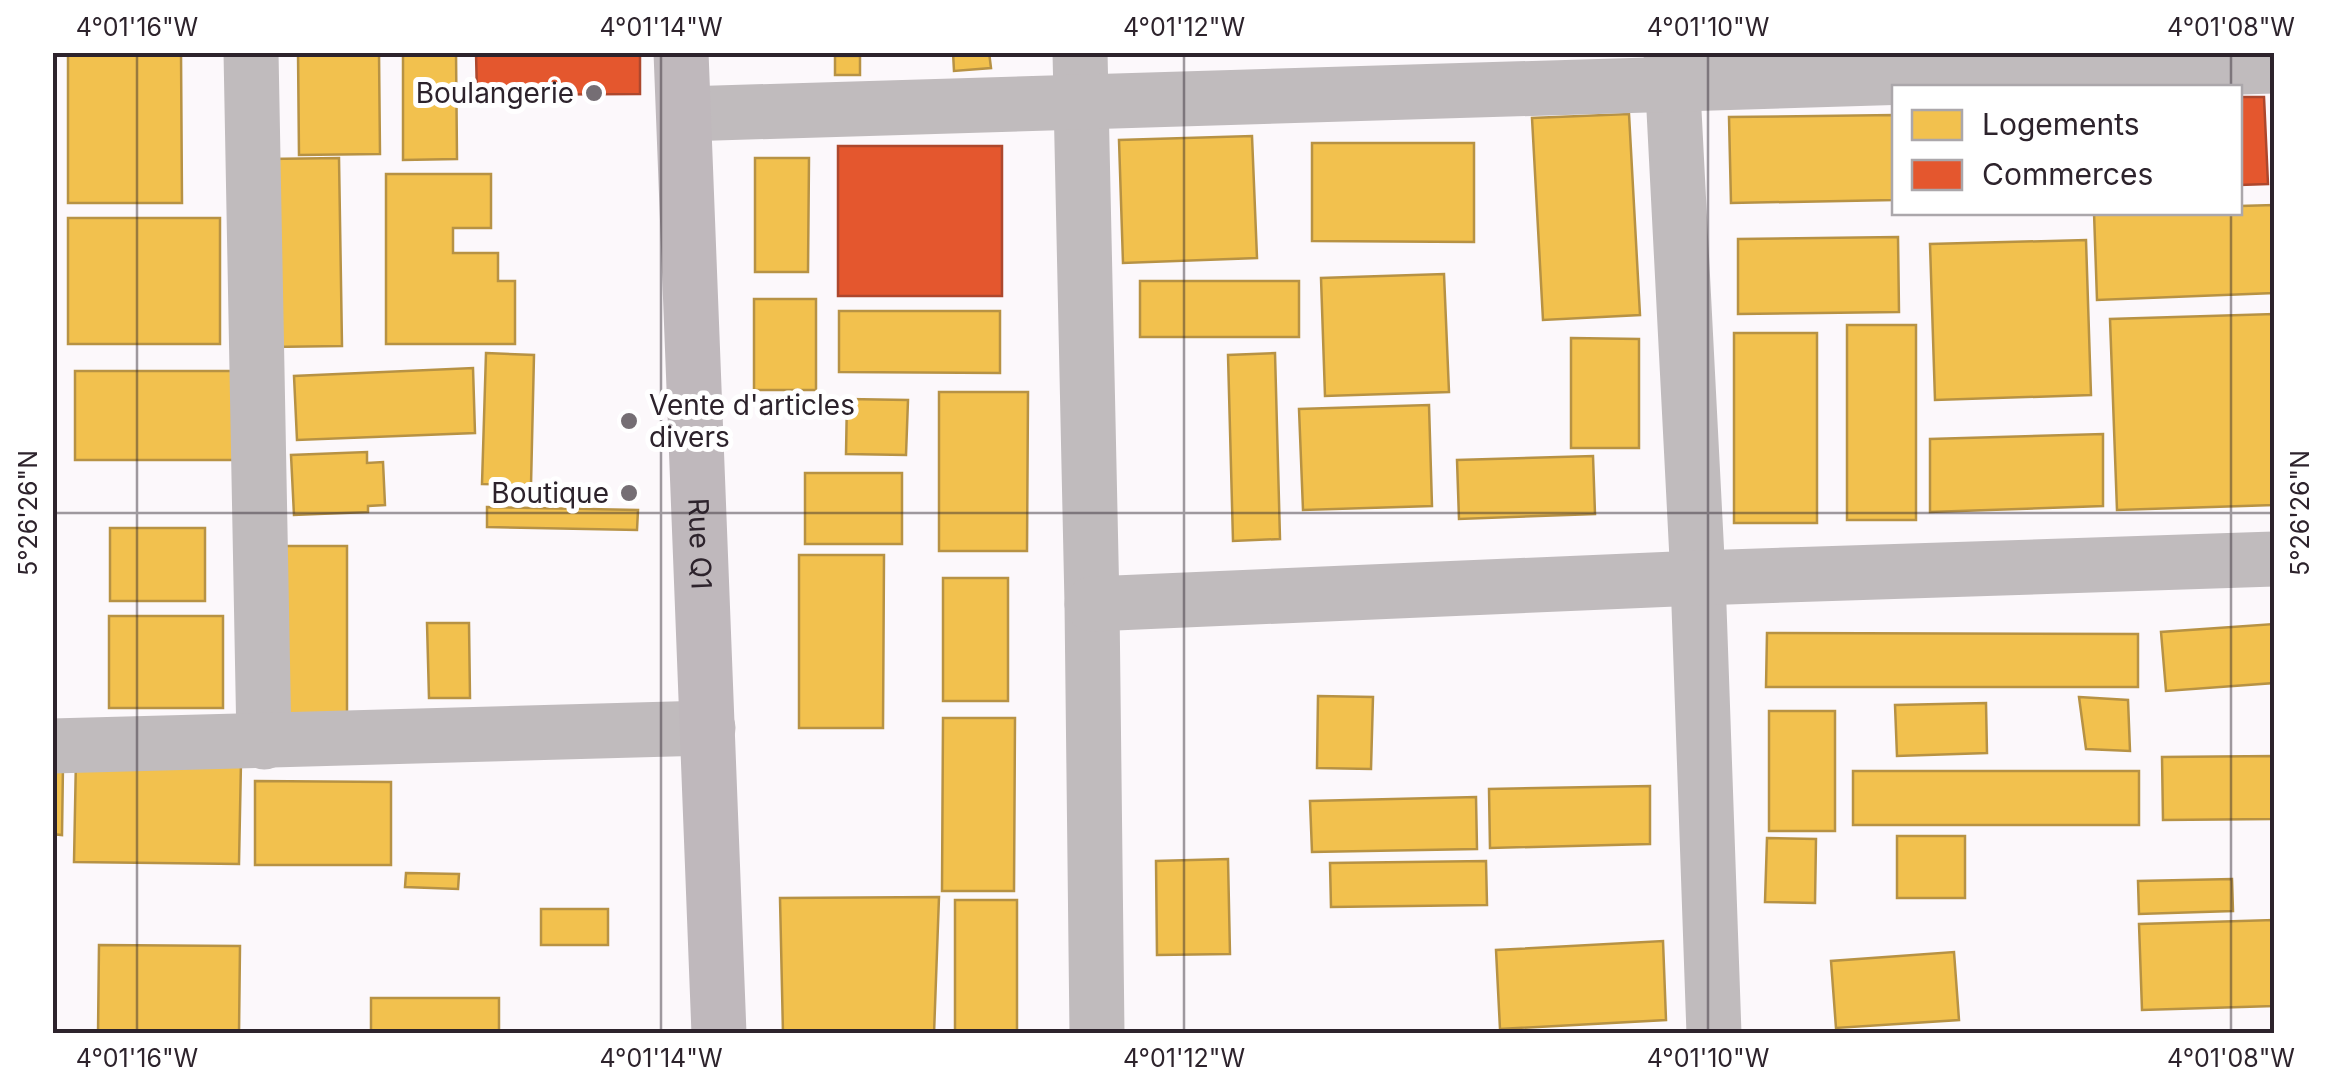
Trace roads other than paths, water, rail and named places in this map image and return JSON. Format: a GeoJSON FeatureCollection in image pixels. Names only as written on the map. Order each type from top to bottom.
{"type":"FeatureCollection","features":[{"type":"Feature","properties":{"kind":"street"},"geometry":{"type":"LineString","coordinates":[[251,52],[264,742]]}},
{"type":"Feature","properties":{"kind":"street","name":"Rue Q1"},"geometry":{"type":"LineString","coordinates":[[681,52],[719,1034]]}},
{"type":"Feature","properties":{"kind":"street"},"geometry":{"type":"LineString","coordinates":[[684,114],[1080,77],[1671,68],[2274,66]]}},
{"type":"Feature","properties":{"kind":"street"},"geometry":{"type":"LineString","coordinates":[[1671,68],[1698,578],[1714,1034]]}},
{"type":"Feature","properties":{"kind":"street"},"geometry":{"type":"LineString","coordinates":[[1080,77],[1097,1034]]}},
{"type":"Feature","properties":{"kind":"street"},"geometry":{"type":"LineString","coordinates":[[1092,604],[2274,559]]}},
{"type":"Feature","properties":{"kind":"street"},"geometry":{"type":"LineString","coordinates":[[52,746],[708,728]]}},
{"type":"Feature","properties":{"kind":"place","name":"Boulangerie"},"geometry":{"type":"Point","coordinates":[594,93]}},
{"type":"Feature","properties":{"kind":"place","name":"Vente d'articles divers"},"geometry":{"type":"Point","coordinates":[629,421]}},
{"type":"Feature","properties":{"kind":"place","name":"Boutique"},"geometry":{"type":"Point","coordinates":[629,493]}}]}
